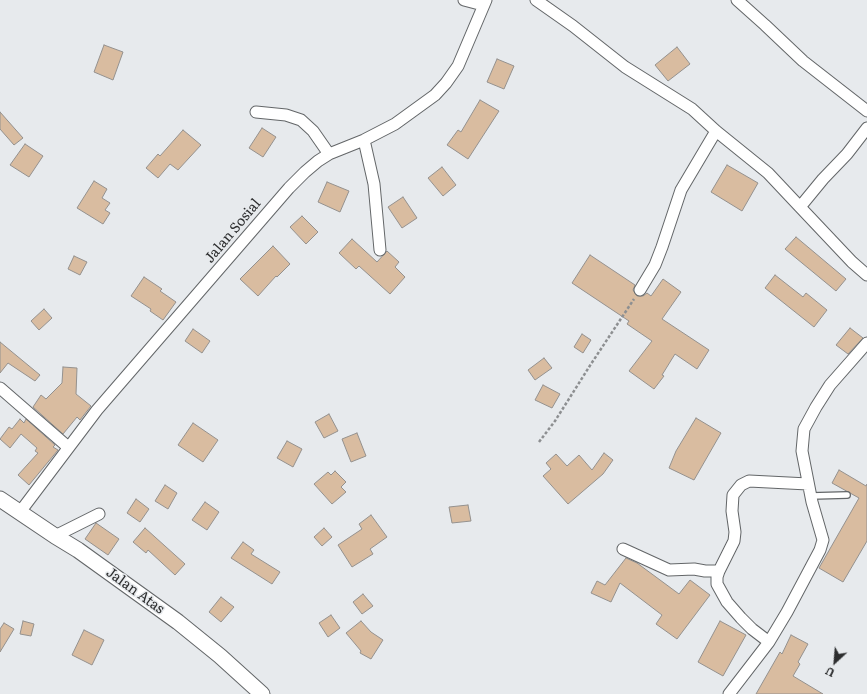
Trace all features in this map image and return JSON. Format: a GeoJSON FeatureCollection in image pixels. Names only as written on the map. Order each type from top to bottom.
{"type":"FeatureCollection","features":[{"type":"Feature","properties":{"kind":"street"},"geometry":{"type":"LineString","coordinates":[[464,0],[485,3]]}},
{"type":"Feature","properties":{"kind":"street"},"geometry":{"type":"LineString","coordinates":[[536,0],[573,26],[625,67],[692,109],[716,131],[768,173],[852,262],[867,275]]}},
{"type":"Feature","properties":{"kind":"street"},"geometry":{"type":"LineString","coordinates":[[737,0],[803,61],[867,111]]}},
{"type":"Feature","properties":{"kind":"street","name":"Jalan Sosial"},"geometry":{"type":"LineString","coordinates":[[20,512],[68,447],[98,410],[289,188],[318,161],[329,154],[364,140],[395,124],[435,95],[446,83],[458,66],[485,3]]}},
{"type":"Feature","properties":{"kind":"street"},"geometry":{"type":"LineString","coordinates":[[256,112],[286,115],[301,120],[313,131],[329,154]]}},
{"type":"Feature","properties":{"kind":"street"},"geometry":{"type":"LineString","coordinates":[[800,207],[847,154],[867,128]]}},
{"type":"Feature","properties":{"kind":"street"},"geometry":{"type":"LineString","coordinates":[[640,290],[655,265],[681,190],[716,131]]}},
{"type":"Feature","properties":{"kind":"street"},"geometry":{"type":"LineString","coordinates":[[364,140],[374,184],[380,250]]}},
{"type":"Feature","properties":{"kind":"street"},"geometry":{"type":"LineString","coordinates":[[729,694],[769,642],[795,598],[820,550],[823,540],[808,484],[802,451],[804,429],[830,385],[867,343]]}},
{"type":"Feature","properties":{"kind":"street"},"geometry":{"type":"LineString","coordinates":[[0,388],[68,447]]}},
{"type":"Feature","properties":{"kind":"street"},"geometry":{"type":"LineString","coordinates":[[769,642],[752,629],[721,594],[717,584],[716,577],[734,541],[735,523],[731,503],[736,489],[749,481],[808,484]]}},
{"type":"Feature","properties":{"kind":"street","name":"Jalan Atas"},"geometry":{"type":"LineString","coordinates":[[0,499],[54,536],[78,550],[178,622],[220,656],[262,694]]}},
{"type":"Feature","properties":{"kind":"street"},"geometry":{"type":"LineString","coordinates":[[54,536],[100,514]]}},
{"type":"Feature","properties":{"kind":"street"},"geometry":{"type":"LineString","coordinates":[[624,549],[669,570],[694,569],[719,571]]}},
{"type":"Feature","properties":{"kind":"lane"},"geometry":{"type":"LineString","coordinates":[[811,496],[847,495]]}},
{"type":"Feature","properties":{"kind":"path"},"geometry":{"type":"LineString","coordinates":[[539,442],[555,421],[640,290]]}},
{"type":"Feature","properties":{"kind":"building"},"geometry":{"type":"Polygon","coordinates":[[[104,45],[123,52],[113,80],[94,72],[104,45]]]}},
{"type":"Feature","properties":{"kind":"building"},"geometry":{"type":"Polygon","coordinates":[[[677,47],[690,64],[668,81],[655,65],[677,47]]]}},
{"type":"Feature","properties":{"kind":"building"},"geometry":{"type":"Polygon","coordinates":[[[497,59],[514,66],[504,89],[487,82],[497,59]]]}},
{"type":"Feature","properties":{"kind":"building"},"geometry":{"type":"Polygon","coordinates":[[[480,100],[499,111],[468,159],[447,145],[458,130],[461,132],[480,100]]]}},
{"type":"Feature","properties":{"kind":"building"},"geometry":{"type":"Polygon","coordinates":[[[0,112],[23,138],[14,145],[0,129],[0,112]]]}},
{"type":"Feature","properties":{"kind":"building"},"geometry":{"type":"Polygon","coordinates":[[[262,128],[276,137],[263,157],[249,148],[262,128]]]}},
{"type":"Feature","properties":{"kind":"building"},"geometry":{"type":"Polygon","coordinates":[[[183,130],[201,145],[178,170],[170,164],[158,178],[146,168],[158,154],[160,156],[183,130]]]}},
{"type":"Feature","properties":{"kind":"building"},"geometry":{"type":"Polygon","coordinates":[[[25,144],[43,156],[29,177],[10,165],[25,144]]]}},
{"type":"Feature","properties":{"kind":"building"},"geometry":{"type":"Polygon","coordinates":[[[727,165],[758,183],[742,211],[711,192],[727,165]]]}},
{"type":"Feature","properties":{"kind":"building"},"geometry":{"type":"Polygon","coordinates":[[[442,167],[456,185],[443,196],[428,178],[442,167]]]}},
{"type":"Feature","properties":{"kind":"building"},"geometry":{"type":"Polygon","coordinates":[[[94,181],[107,189],[102,198],[110,203],[105,210],[110,213],[103,224],[77,208],[94,181]]]}},
{"type":"Feature","properties":{"kind":"building"},"geometry":{"type":"Polygon","coordinates":[[[327,182],[349,191],[340,212],[318,202],[327,182]]]}},
{"type":"Feature","properties":{"kind":"building"},"geometry":{"type":"Polygon","coordinates":[[[403,197],[417,218],[402,228],[388,207],[403,197]]]}},
{"type":"Feature","properties":{"kind":"building"},"geometry":{"type":"Polygon","coordinates":[[[302,216],[318,232],[306,244],[290,227],[302,216]]]}},
{"type":"Feature","properties":{"kind":"building"},"geometry":{"type":"Polygon","coordinates":[[[796,237],[846,279],[836,291],[785,249],[796,237]]]}},
{"type":"Feature","properties":{"kind":"building"},"geometry":{"type":"Polygon","coordinates":[[[352,239],[377,262],[387,251],[399,262],[395,267],[405,277],[390,294],[359,266],[356,269],[339,253],[352,239]]]}},
{"type":"Feature","properties":{"kind":"building"},"geometry":{"type":"Polygon","coordinates":[[[273,246],[290,264],[277,277],[276,276],[258,296],[240,279],[273,246]]]}},
{"type":"Feature","properties":{"kind":"building"},"geometry":{"type":"Polygon","coordinates":[[[590,255],[635,285],[633,290],[637,296],[643,296],[647,293],[651,296],[663,279],[681,292],[662,319],[709,350],[697,369],[675,354],[662,375],[664,376],[654,389],[629,371],[652,341],[627,324],[629,321],[572,283],[590,255]]]}},
{"type":"Feature","properties":{"kind":"building"},"geometry":{"type":"Polygon","coordinates":[[[74,256],[87,262],[80,275],[68,269],[74,256]]]}},
{"type":"Feature","properties":{"kind":"building"},"geometry":{"type":"Polygon","coordinates":[[[775,275],[803,297],[806,293],[827,310],[814,327],[765,288],[775,275]]]}},
{"type":"Feature","properties":{"kind":"building"},"geometry":{"type":"Polygon","coordinates":[[[144,277],[162,289],[160,291],[176,302],[163,320],[150,311],[151,309],[131,296],[144,277]]]}},
{"type":"Feature","properties":{"kind":"building"},"geometry":{"type":"Polygon","coordinates":[[[44,309],[52,318],[39,330],[31,321],[44,309]]]}},
{"type":"Feature","properties":{"kind":"building"},"geometry":{"type":"Polygon","coordinates":[[[850,328],[863,338],[848,354],[836,345],[850,328]]]}},
{"type":"Feature","properties":{"kind":"building"},"geometry":{"type":"Polygon","coordinates":[[[193,329],[210,341],[202,353],[185,341],[193,329]]]}},
{"type":"Feature","properties":{"kind":"building"},"geometry":{"type":"Polygon","coordinates":[[[582,334],[591,340],[583,353],[574,347],[582,334]]]}},
{"type":"Feature","properties":{"kind":"building"},"geometry":{"type":"Polygon","coordinates":[[[0,342],[40,375],[35,381],[8,363],[0,373],[0,342]]]}},
{"type":"Feature","properties":{"kind":"building"},"geometry":{"type":"Polygon","coordinates":[[[544,358],[552,368],[535,380],[528,370],[544,358]]]}},
{"type":"Feature","properties":{"kind":"building"},"geometry":{"type":"Polygon","coordinates":[[[63,367],[77,368],[76,394],[91,406],[80,420],[77,417],[63,434],[33,407],[41,395],[46,399],[62,383],[63,367]]]}},
{"type":"Feature","properties":{"kind":"building"},"geometry":{"type":"Polygon","coordinates":[[[543,385],[560,394],[552,408],[535,400],[543,385]]]}},
{"type":"Feature","properties":{"kind":"building"},"geometry":{"type":"Polygon","coordinates":[[[329,414],[338,431],[324,438],[315,422],[329,414]]]}},
{"type":"Feature","properties":{"kind":"building"},"geometry":{"type":"Polygon","coordinates":[[[696,418],[721,433],[694,480],[669,468],[676,451],[696,418]]]}},
{"type":"Feature","properties":{"kind":"building"},"geometry":{"type":"Polygon","coordinates":[[[20,419],[24,423],[26,419],[55,445],[53,447],[58,450],[29,485],[18,475],[38,453],[35,451],[37,448],[21,434],[10,448],[0,439],[9,427],[12,429],[20,419]]]}},
{"type":"Feature","properties":{"kind":"building"},"geometry":{"type":"Polygon","coordinates":[[[193,423],[218,440],[203,462],[178,445],[193,423]]]}},
{"type":"Feature","properties":{"kind":"building"},"geometry":{"type":"Polygon","coordinates":[[[357,433],[366,456],[351,462],[342,439],[357,433]]]}},
{"type":"Feature","properties":{"kind":"building"},"geometry":{"type":"Polygon","coordinates":[[[287,441],[302,449],[293,467],[277,458],[287,441]]]}},
{"type":"Feature","properties":{"kind":"building"},"geometry":{"type":"Polygon","coordinates":[[[604,453],[613,460],[603,474],[568,504],[543,476],[551,469],[546,463],[556,454],[567,466],[579,455],[592,470],[604,453]]]}},
{"type":"Feature","properties":{"kind":"building"},"geometry":{"type":"Polygon","coordinates":[[[839,470],[866,486],[867,484],[867,541],[843,582],[819,568],[859,498],[832,483],[839,470]]]}},
{"type":"Feature","properties":{"kind":"building"},"geometry":{"type":"Polygon","coordinates":[[[335,471],[346,482],[341,487],[346,492],[332,504],[314,484],[328,472],[331,475],[335,471]]]}},
{"type":"Feature","properties":{"kind":"building"},"geometry":{"type":"Polygon","coordinates":[[[165,485],[177,493],[168,509],[155,501],[165,485]]]}},
{"type":"Feature","properties":{"kind":"building"},"geometry":{"type":"Polygon","coordinates":[[[136,499],[149,509],[140,522],[127,513],[136,499]]]}},
{"type":"Feature","properties":{"kind":"building"},"geometry":{"type":"Polygon","coordinates":[[[205,502],[219,512],[207,530],[192,520],[205,502]]]}},
{"type":"Feature","properties":{"kind":"building"},"geometry":{"type":"Polygon","coordinates":[[[468,505],[471,521],[452,523],[449,507],[468,505]]]}},
{"type":"Feature","properties":{"kind":"building"},"geometry":{"type":"Polygon","coordinates":[[[371,515],[387,537],[370,549],[373,554],[352,567],[338,545],[362,529],[359,524],[371,515]]]}},
{"type":"Feature","properties":{"kind":"building"},"geometry":{"type":"Polygon","coordinates":[[[96,523],[119,539],[108,555],[85,539],[96,523]]]}},
{"type":"Feature","properties":{"kind":"building"},"geometry":{"type":"Polygon","coordinates":[[[145,528],[185,564],[175,575],[148,550],[146,553],[133,542],[145,528]]]}},
{"type":"Feature","properties":{"kind":"building"},"geometry":{"type":"Polygon","coordinates":[[[324,528],[332,537],[322,546],[314,537],[324,528]]]}},
{"type":"Feature","properties":{"kind":"building"},"geometry":{"type":"Polygon","coordinates":[[[243,542],[254,550],[251,554],[280,572],[272,584],[231,558],[243,542]]]}},
{"type":"Feature","properties":{"kind":"building"},"geometry":{"type":"Polygon","coordinates":[[[626,558],[637,563],[679,594],[690,580],[710,595],[677,639],[656,624],[662,615],[620,583],[611,602],[591,593],[597,581],[605,585],[626,558]]]}},
{"type":"Feature","properties":{"kind":"building"},"geometry":{"type":"Polygon","coordinates":[[[363,594],[373,606],[362,614],[353,602],[363,594]]]}},
{"type":"Feature","properties":{"kind":"building"},"geometry":{"type":"Polygon","coordinates":[[[221,597],[234,607],[221,622],[209,612],[221,597]]]}},
{"type":"Feature","properties":{"kind":"building"},"geometry":{"type":"Polygon","coordinates":[[[331,615],[340,628],[328,637],[319,623],[331,615]]]}},
{"type":"Feature","properties":{"kind":"building"},"geometry":{"type":"Polygon","coordinates":[[[23,621],[34,624],[31,636],[20,634],[23,621]]]}},
{"type":"Feature","properties":{"kind":"building"},"geometry":{"type":"Polygon","coordinates":[[[361,621],[371,632],[383,640],[371,659],[360,653],[361,651],[346,633],[361,621]]]}},
{"type":"Feature","properties":{"kind":"building"},"geometry":{"type":"Polygon","coordinates":[[[720,621],[746,635],[723,676],[698,662],[720,621]]]}},
{"type":"Feature","properties":{"kind":"building"},"geometry":{"type":"Polygon","coordinates":[[[4,623],[14,629],[0,652],[0,629],[4,623]]]}},
{"type":"Feature","properties":{"kind":"building"},"geometry":{"type":"Polygon","coordinates":[[[84,630],[104,640],[92,665],[72,655],[84,630]]]}},
{"type":"Feature","properties":{"kind":"building"},"geometry":{"type":"Polygon","coordinates":[[[791,635],[808,644],[798,662],[800,664],[793,676],[823,694],[756,694],[780,652],[782,654],[791,635]]]}}]}
